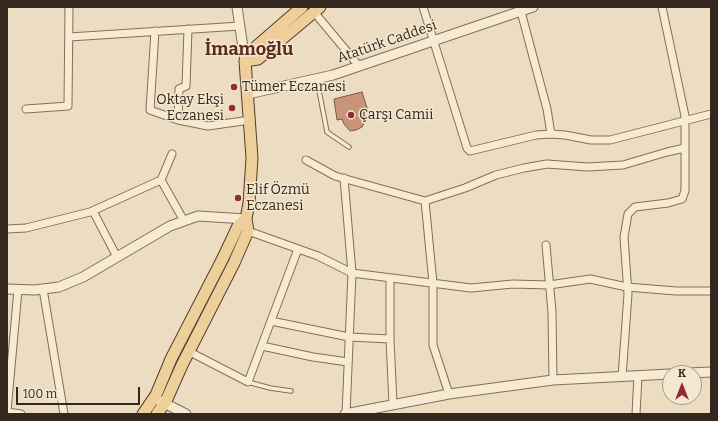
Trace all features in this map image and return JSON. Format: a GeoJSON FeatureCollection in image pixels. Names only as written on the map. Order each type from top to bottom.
{"type":"FeatureCollection","features":[{"type":"Feature","properties":{"kind":"main road"},"geometry":{"type":"LineString","coordinates":[[157,414],[164,404],[188,352],[234,263],[248,231],[246,219],[249,203],[252,158],[245,61],[257,46],[302,7]]}},
{"type":"Feature","properties":{"kind":"main road"},"geometry":{"type":"LineString","coordinates":[[245,61],[258,59],[317,9]]}},
{"type":"Feature","properties":{"kind":"main road"},"geometry":{"type":"LineString","coordinates":[[143,414],[154,398],[171,360],[238,226],[246,219]]}},
{"type":"Feature","properties":{"kind":"street"},"geometry":{"type":"LineString","coordinates":[[26,109],[68,106],[69,7]]}},
{"type":"Feature","properties":{"kind":"street"},"geometry":{"type":"LineString","coordinates":[[237,7],[245,61]]}},
{"type":"Feature","properties":{"kind":"street"},"geometry":{"type":"LineString","coordinates":[[423,7],[467,148],[470,152],[536,135],[551,134],[591,140],[610,140],[711,114]]}},
{"type":"Feature","properties":{"kind":"street","name":"Atatürk Caddesi"},"geometry":{"type":"LineString","coordinates":[[248,94],[333,75],[433,41],[520,9],[533,7]]}},
{"type":"Feature","properties":{"kind":"street"},"geometry":{"type":"LineString","coordinates":[[622,377],[627,287],[624,237],[628,214],[635,207],[668,203],[682,199],[685,191],[685,120],[662,7]]}},
{"type":"Feature","properties":{"kind":"street"},"geometry":{"type":"LineString","coordinates":[[317,9],[359,66]]}},
{"type":"Feature","properties":{"kind":"street"},"geometry":{"type":"LineString","coordinates":[[520,9],[547,109],[551,134]]}},
{"type":"Feature","properties":{"kind":"street"},"geometry":{"type":"LineString","coordinates":[[69,37],[240,26]]}},
{"type":"Feature","properties":{"kind":"street"},"geometry":{"type":"LineString","coordinates":[[178,120],[179,89],[186,86],[188,29]]}},
{"type":"Feature","properties":{"kind":"street"},"geometry":{"type":"LineString","coordinates":[[155,31],[150,110],[178,120],[208,126],[250,125]]}},
{"type":"Feature","properties":{"kind":"street"},"geometry":{"type":"LineString","coordinates":[[306,160],[335,176],[425,201],[465,188],[496,175],[524,168],[547,164],[588,167],[623,165],[685,148]]}},
{"type":"Feature","properties":{"kind":"street"},"geometry":{"type":"LineString","coordinates":[[7,229],[26,228],[93,211],[161,180],[172,154]]}},
{"type":"Feature","properties":{"kind":"street"},"geometry":{"type":"LineString","coordinates":[[344,178],[352,273],[346,414],[449,394],[553,380],[662,374]]}},
{"type":"Feature","properties":{"kind":"street"},"geometry":{"type":"LineString","coordinates":[[161,180],[184,221]]}},
{"type":"Feature","properties":{"kind":"street"},"geometry":{"type":"LineString","coordinates":[[425,201],[433,283],[433,345],[449,394]]}},
{"type":"Feature","properties":{"kind":"street"},"geometry":{"type":"LineString","coordinates":[[93,211],[117,257]]}},
{"type":"Feature","properties":{"kind":"street"},"geometry":{"type":"LineString","coordinates":[[7,289],[18,290],[59,287],[83,277],[170,226],[198,216],[246,219]]}},
{"type":"Feature","properties":{"kind":"street"},"geometry":{"type":"LineString","coordinates":[[248,231],[318,256],[352,273],[390,278],[471,288],[513,284],[549,285],[590,279],[627,287],[676,291],[711,291]]}},
{"type":"Feature","properties":{"kind":"street"},"geometry":{"type":"LineString","coordinates":[[546,245],[552,312],[553,380]]}},
{"type":"Feature","properties":{"kind":"street"},"geometry":{"type":"LineString","coordinates":[[188,352],[248,382],[298,249]]}},
{"type":"Feature","properties":{"kind":"street"},"geometry":{"type":"LineString","coordinates":[[390,278],[392,404]]}},
{"type":"Feature","properties":{"kind":"street"},"geometry":{"type":"LineString","coordinates":[[43,289],[64,414]]}},
{"type":"Feature","properties":{"kind":"street"},"geometry":{"type":"LineString","coordinates":[[18,290],[7,411],[21,414]]}},
{"type":"Feature","properties":{"kind":"street"},"geometry":{"type":"LineString","coordinates":[[271,321],[349,337],[390,339]]}},
{"type":"Feature","properties":{"kind":"street"},"geometry":{"type":"LineString","coordinates":[[262,346],[313,357],[348,362]]}},
{"type":"Feature","properties":{"kind":"street"},"geometry":{"type":"LineString","coordinates":[[636,414],[638,376]]}},
{"type":"Feature","properties":{"kind":"street"},"geometry":{"type":"LineString","coordinates":[[154,398],[186,414]]}},
{"type":"Feature","properties":{"kind":"lane"},"geometry":{"type":"LineString","coordinates":[[317,79],[327,132],[349,146]]}},
{"type":"Feature","properties":{"kind":"lane"},"geometry":{"type":"LineString","coordinates":[[248,382],[270,388],[291,390]]}},
{"type":"Feature","properties":{"kind":"building","name":"Çarşı Camii"},"geometry":{"type":"Polygon","coordinates":[[[362,92],[368,111],[364,112],[365,121],[362,127],[350,131],[342,119],[337,120],[334,99],[362,92]]]}},
{"type":"Feature","properties":{"kind":"place","name":"Tümer Eczanesi"},"geometry":{"type":"Point","coordinates":[234,87]}},
{"type":"Feature","properties":{"kind":"place","name":"Oktay Ekşi Eczanesi"},"geometry":{"type":"Point","coordinates":[232,108]}},
{"type":"Feature","properties":{"kind":"place","name":"Çarşı Camii"},"geometry":{"type":"Point","coordinates":[351,115]}},
{"type":"Feature","properties":{"kind":"place","name":"Elif Özmü Eczanesi"},"geometry":{"type":"Point","coordinates":[238,198]}},
{"type":"Feature","properties":{"kind":"district","name":"İmamoğlu"},"geometry":{"type":"Point","coordinates":[249,50]}}]}
